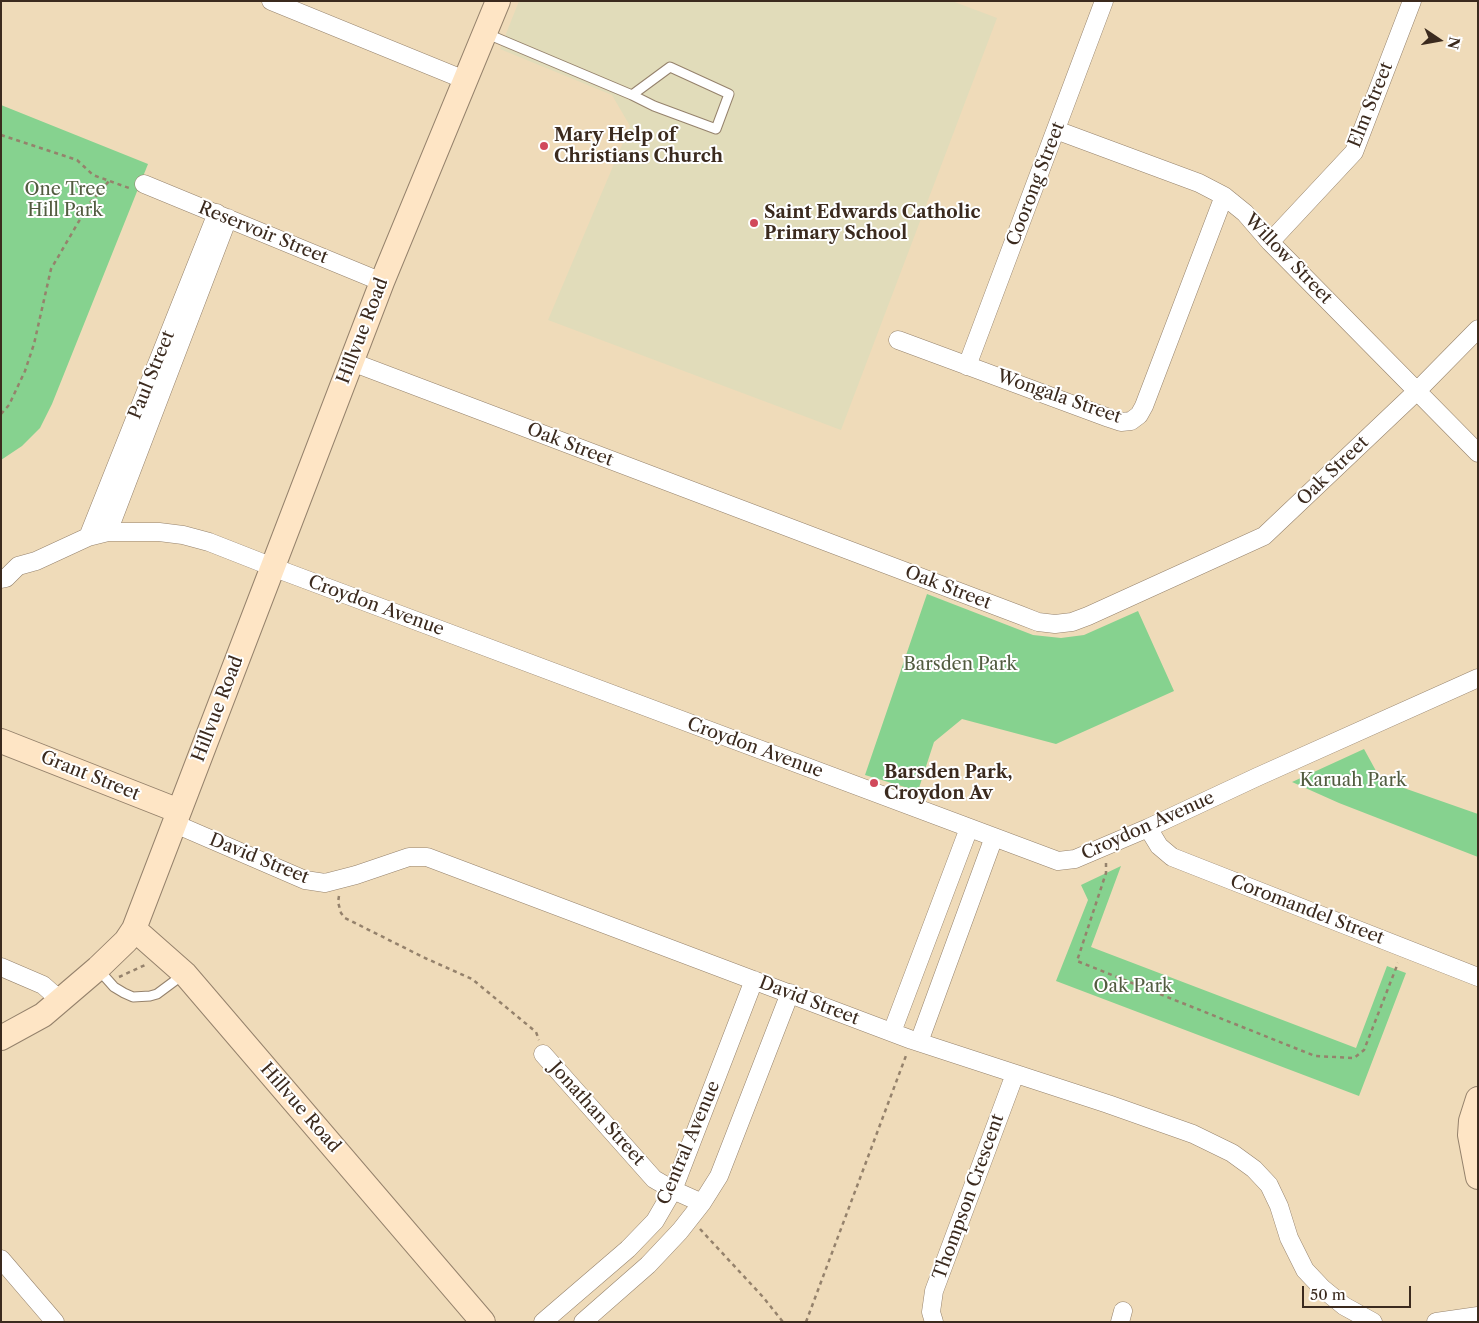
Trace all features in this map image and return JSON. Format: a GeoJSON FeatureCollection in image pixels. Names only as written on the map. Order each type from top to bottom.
{"type":"FeatureCollection","features":[{"type":"Feature","properties":{"kind":"street","name":"Hillvue Road"},"geometry":{"type":"LineString","coordinates":[[483,1322],[185,974],[134,929],[382,282],[498,1]]}},
{"type":"Feature","properties":{"kind":"street","name":"Coorong Street"},"geometry":{"type":"LineString","coordinates":[[967,366],[1104,1]]}},
{"type":"Feature","properties":{"kind":"street","name":"Elm Street"},"geometry":{"type":"LineString","coordinates":[[1270,242],[1354,152],[1412,1]]}},
{"type":"Feature","properties":{"kind":"street"},"geometry":{"type":"LineString","coordinates":[[278,2],[465,80]]}},
{"type":"Feature","properties":{"kind":"street","name":"Willow Street"},"geometry":{"type":"LineString","coordinates":[[1056,130],[1198,183],[1224,196],[1245,213],[1270,242],[1478,453]]}},
{"type":"Feature","properties":{"kind":"street","name":"Reservoir Street"},"geometry":{"type":"LineString","coordinates":[[144,184],[382,282]]}},
{"type":"Feature","properties":{"kind":"street","name":"Wongala Street"},"geometry":{"type":"LineString","coordinates":[[898,340],[1109,418],[1121,422],[1131,421],[1139,415],[1144,406],[1224,196]]}},
{"type":"Feature","properties":{"kind":"street","name":"Paul Street"},"geometry":{"type":"LineString","coordinates":[[108,532],[223,215]]}},
{"type":"Feature","properties":{"kind":"street","name":"Paul Street"},"geometry":{"type":"LineString","coordinates":[[88,537],[223,215]]}},
{"type":"Feature","properties":{"kind":"street","name":"Oak Street"},"geometry":{"type":"LineString","coordinates":[[352,362],[1038,622],[1055,624],[1072,622],[1088,616],[1264,536],[1417,391],[1478,329]]}},
{"type":"Feature","properties":{"kind":"street","name":"Croydon Avenue"},"geometry":{"type":"LineString","coordinates":[[1,579],[6,578],[10,565],[36,560],[88,537],[108,532],[159,532],[183,535],[209,542],[1058,861],[1075,859],[1148,828],[1478,678]]}},
{"type":"Feature","properties":{"kind":"street","name":"Grant Street"},"geometry":{"type":"LineString","coordinates":[[1,741],[176,817]]}},
{"type":"Feature","properties":{"kind":"street","name":"David Street"},"geometry":{"type":"LineString","coordinates":[[176,817],[305,880],[324,882],[340,879],[409,856],[427,857],[916,1041],[1193,1134],[1232,1153],[1254,1169],[1269,1186],[1279,1206],[1289,1238],[1305,1270],[1322,1288],[1344,1306],[1373,1322]]}},
{"type":"Feature","properties":{"kind":"street"},"geometry":{"type":"LineString","coordinates":[[892,1032],[969,828]]}},
{"type":"Feature","properties":{"kind":"street","name":"Coromandel Street"},"geometry":{"type":"LineString","coordinates":[[1148,828],[1159,846],[1172,856],[1478,977]]}},
{"type":"Feature","properties":{"kind":"street"},"geometry":{"type":"LineString","coordinates":[[916,1041],[994,837]]}},
{"type":"Feature","properties":{"kind":"street"},"geometry":{"type":"LineString","coordinates":[[1,1038],[26,1025],[60,1000],[103,975],[134,929]]}},
{"type":"Feature","properties":{"kind":"street"},"geometry":{"type":"LineString","coordinates":[[1,967],[43,985],[60,1000]]}},
{"type":"Feature","properties":{"kind":"street","name":"Central Avenue"},"geometry":{"type":"LineString","coordinates":[[543,1322],[642,1235],[655,1221],[673,1190],[754,980]]}},
{"type":"Feature","properties":{"kind":"street","name":"Central Avenue"},"geometry":{"type":"LineString","coordinates":[[583,1322],[648,1266],[691,1218],[719,1176],[790,993]]}},
{"type":"Feature","properties":{"kind":"street","name":"Jonathan Street"},"geometry":{"type":"LineString","coordinates":[[543,1054],[654,1179],[702,1203]]}},
{"type":"Feature","properties":{"kind":"street","name":"Thompson Crescent"},"geometry":{"type":"LineString","coordinates":[[934,1322],[931,1312],[934,1291],[1015,1074]]}},
{"type":"Feature","properties":{"kind":"street"},"geometry":{"type":"LineString","coordinates":[[1478,1099],[1470,1121],[1470,1135],[1478,1178]]}},
{"type":"Feature","properties":{"kind":"street"},"geometry":{"type":"LineString","coordinates":[[1,1259],[56,1322]]}},
{"type":"Feature","properties":{"kind":"street"},"geometry":{"type":"LineString","coordinates":[[1436,1322],[1478,1316]]}},
{"type":"Feature","properties":{"kind":"lane"},"geometry":{"type":"LineString","coordinates":[[484,33],[654,106],[716,129],[729,94],[670,67],[632,95]]}},
{"type":"Feature","properties":{"kind":"lane"},"geometry":{"type":"LineString","coordinates":[[103,975],[124,994],[133,997],[158,994],[185,974]]}},
{"type":"Feature","properties":{"kind":"path"},"geometry":{"type":"LineString","coordinates":[[1,135],[77,160],[93,175],[134,190],[144,184]]}},
{"type":"Feature","properties":{"kind":"path"},"geometry":{"type":"LineString","coordinates":[[1,414],[9,405],[25,371],[34,344],[51,269],[89,204],[109,181]]}},
{"type":"Feature","properties":{"kind":"path"},"geometry":{"type":"LineString","coordinates":[[1104,847],[1106,873],[1077,961],[1315,1056],[1354,1058],[1364,1050],[1404,947]]}},
{"type":"Feature","properties":{"kind":"path"},"geometry":{"type":"LineString","coordinates":[[340,879],[338,902],[341,913],[345,918],[424,958],[472,979],[536,1032],[543,1054]]}},
{"type":"Feature","properties":{"kind":"path"},"geometry":{"type":"LineString","coordinates":[[103,975],[154,961],[162,952]]}},
{"type":"Feature","properties":{"kind":"path"},"geometry":{"type":"LineString","coordinates":[[806,1322],[916,1041]]}},
{"type":"Feature","properties":{"kind":"path"},"geometry":{"type":"LineString","coordinates":[[691,1218],[763,1297],[783,1322]]}},
{"type":"Feature","properties":{"kind":"shaded area","name":"Saint Edwards Catholic Primary School"},"geometry":{"type":"Polygon","coordinates":[[[519,1],[952,1],[997,18],[841,430],[548,320],[630,126],[612,95],[500,49],[519,1]]]}},
{"type":"Feature","properties":{"kind":"green space","name":"One Tree Hill Park"},"geometry":{"type":"Polygon","coordinates":[[[1,105],[148,164],[52,404],[40,428],[22,446],[1,460],[1,105]]]}},
{"type":"Feature","properties":{"kind":"green space","name":"Barsden Park"},"geometry":{"type":"Polygon","coordinates":[[[927,594],[1033,635],[1061,638],[1084,635],[1138,611],[1174,691],[1056,744],[962,719],[934,742],[918,791],[865,775],[927,594]]]}},
{"type":"Feature","properties":{"kind":"green space","name":"Karuah Park"},"geometry":{"type":"Polygon","coordinates":[[[1364,749],[1381,780],[1478,814],[1478,857],[1339,803],[1292,782],[1364,749]]]}},
{"type":"Feature","properties":{"kind":"green space","name":"Oak Park"},"geometry":{"type":"Polygon","coordinates":[[[1121,866],[1091,947],[1356,1048],[1387,966],[1406,973],[1359,1096],[1056,981],[1088,900],[1081,885],[1121,866]]]}},
{"type":"Feature","properties":{"kind":"place","name":"Mary Help of Christians Church"},"geometry":{"type":"Point","coordinates":[544,146]}},
{"type":"Feature","properties":{"kind":"place","name":"Saint Edwards Catholic Primary School"},"geometry":{"type":"Point","coordinates":[754,223]}},
{"type":"Feature","properties":{"kind":"place","name":"Barsden Park, Croydon Av"},"geometry":{"type":"Point","coordinates":[874,783]}}]}
